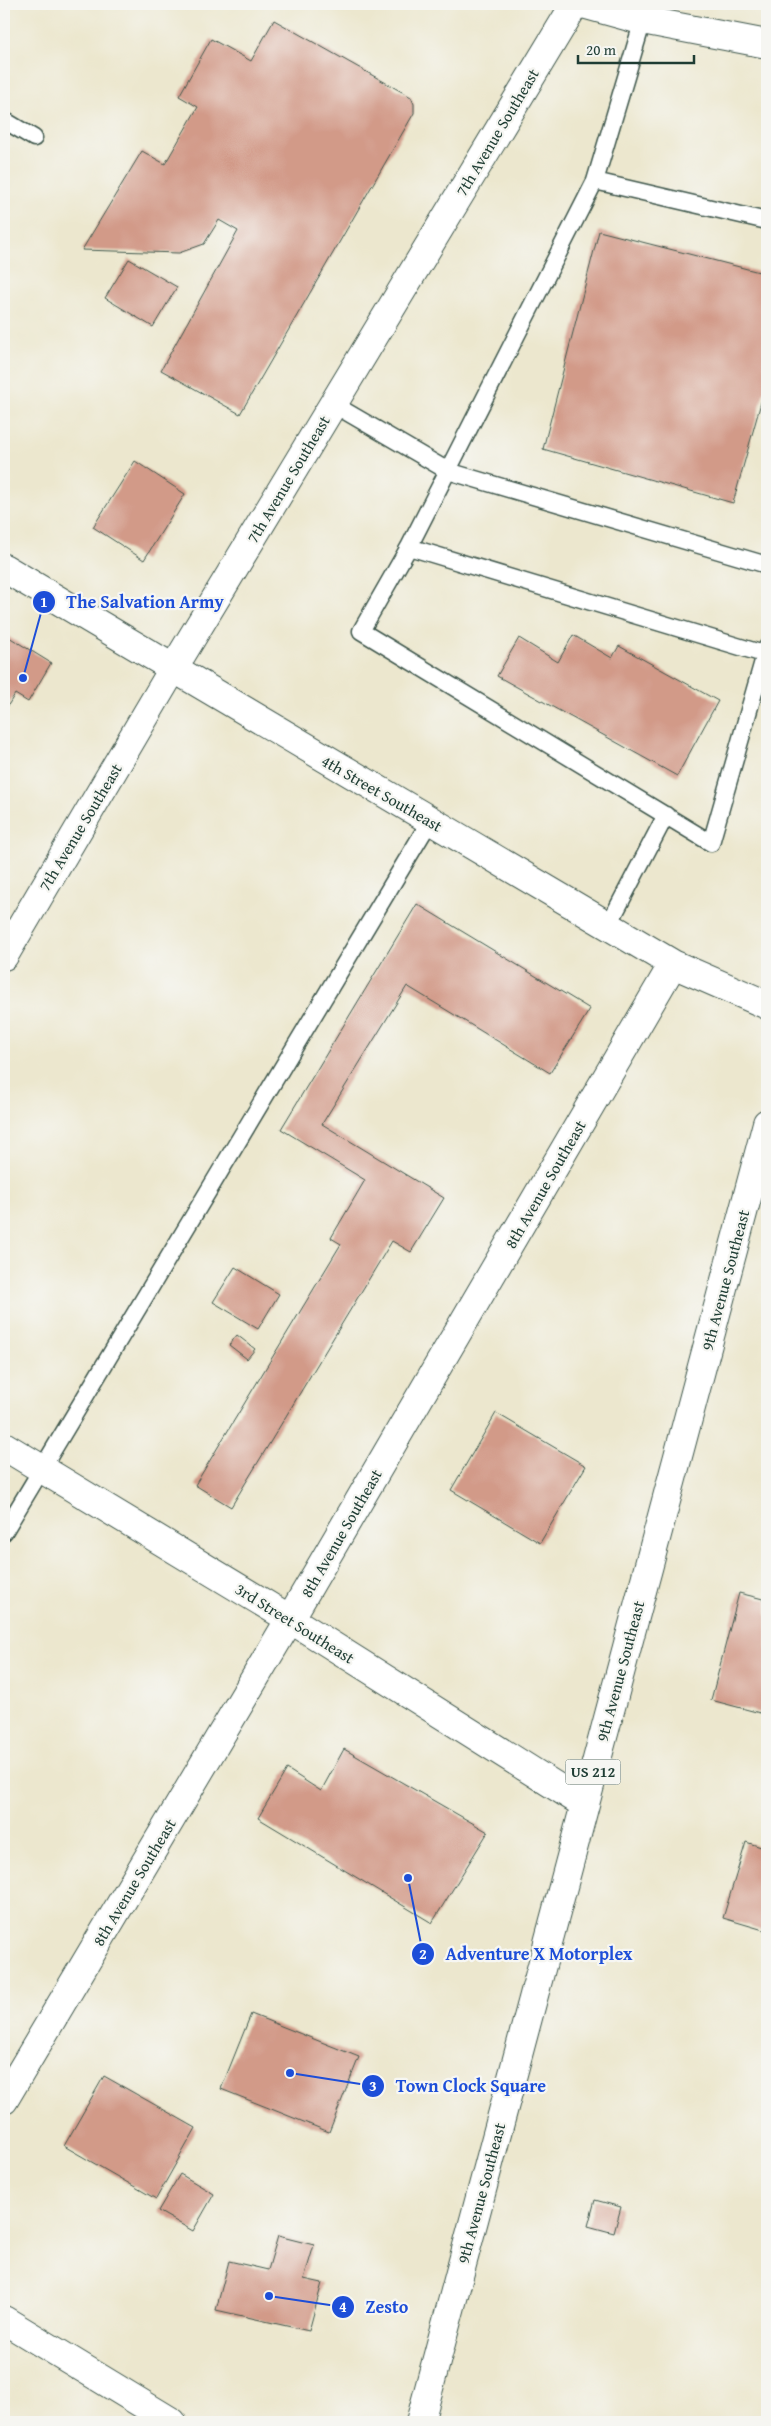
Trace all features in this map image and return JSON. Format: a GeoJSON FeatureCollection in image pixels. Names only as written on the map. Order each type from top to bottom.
{"type":"FeatureCollection","features":[{"type":"Feature","properties":{"kind":"street"},"geometry":{"type":"LineString","coordinates":[[590,5],[643,20],[767,44]]}},
{"type":"Feature","properties":{"kind":"street","name":"7th Avenue Southeast"},"geometry":{"type":"LineString","coordinates":[[4,956],[173,669],[333,404],[590,5]]}},
{"type":"Feature","properties":{"kind":"street"},"geometry":{"type":"LineString","coordinates":[[714,34],[767,27]]}},
{"type":"Feature","properties":{"kind":"street","name":"4th Street Southeast"},"geometry":{"type":"LineString","coordinates":[[4,568],[674,964],[767,1004]]}},
{"type":"Feature","properties":{"kind":"street","name":"8th Avenue Southeast"},"geometry":{"type":"LineString","coordinates":[[4,2100],[290,1619],[674,964]]}},
{"type":"Feature","properties":{"kind":"street","name":"9th Avenue Southeast"},"geometry":{"type":"LineString","coordinates":[[420,2422],[767,1123]]}},
{"type":"Feature","properties":{"kind":"street","name":"3rd Street Southeast"},"geometry":{"type":"LineString","coordinates":[[4,1446],[290,1619],[584,1804]]}},
{"type":"Feature","properties":{"kind":"street"},"geometry":{"type":"LineString","coordinates":[[4,2320],[172,2422]]}},
{"type":"Feature","properties":{"kind":"lane"},"geometry":{"type":"LineString","coordinates":[[409,547],[767,652],[712,843],[361,632],[409,547],[448,472],[595,181],[643,20]]}},
{"type":"Feature","properties":{"kind":"lane"},"geometry":{"type":"LineString","coordinates":[[4,120],[34,138]]}},
{"type":"Feature","properties":{"kind":"lane"},"geometry":{"type":"LineString","coordinates":[[595,181],[767,221]]}},
{"type":"Feature","properties":{"kind":"lane"},"geometry":{"type":"LineString","coordinates":[[333,404],[448,472],[767,565]]}},
{"type":"Feature","properties":{"kind":"lane"},"geometry":{"type":"LineString","coordinates":[[608,926],[666,815]]}},
{"type":"Feature","properties":{"kind":"lane"},"geometry":{"type":"LineString","coordinates":[[4,1532],[430,821]]}},
{"type":"Feature","properties":{"kind":"building"},"geometry":{"type":"Polygon","coordinates":[[[274,20],[411,97],[414,104],[414,113],[240,414],[161,370],[238,231],[219,220],[204,244],[179,253],[82,250],[142,151],[165,164],[198,107],[179,96],[211,39],[251,61],[274,20]]]}},
{"type":"Feature","properties":{"kind":"building"},"geometry":{"type":"Polygon","coordinates":[[[599,231],[767,274],[767,381],[733,503],[543,449],[599,231]]]}},
{"type":"Feature","properties":{"kind":"building"},"geometry":{"type":"Polygon","coordinates":[[[129,259],[177,287],[153,327],[105,298],[129,259]]]}},
{"type":"Feature","properties":{"kind":"building"},"geometry":{"type":"Polygon","coordinates":[[[135,461],[185,494],[144,560],[93,527],[135,461]]]}},
{"type":"Feature","properties":{"kind":"building"},"geometry":{"type":"Polygon","coordinates":[[[4,634],[51,663],[28,702],[15,694],[4,712],[4,634]]]}},
{"type":"Feature","properties":{"kind":"building"},"geometry":{"type":"Polygon","coordinates":[[[573,635],[612,658],[619,646],[718,701],[677,776],[497,676],[519,638],[558,662],[573,635]]]}},
{"type":"Feature","properties":{"kind":"building"},"geometry":{"type":"Polygon","coordinates":[[[417,904],[590,1009],[550,1073],[407,986],[322,1124],[444,1198],[411,1252],[392,1241],[231,1507],[195,1485],[341,1244],[331,1238],[365,1180],[281,1129],[417,904]]]}},
{"type":"Feature","properties":{"kind":"building"},"geometry":{"type":"Polygon","coordinates":[[[235,1267],[279,1294],[258,1329],[213,1302],[235,1267]]]}},
{"type":"Feature","properties":{"kind":"building"},"geometry":{"type":"Polygon","coordinates":[[[237,1335],[255,1349],[247,1359],[229,1345],[237,1335]]]}},
{"type":"Feature","properties":{"kind":"building"},"geometry":{"type":"Polygon","coordinates":[[[496,1413],[586,1466],[540,1543],[451,1490],[496,1413]]]}},
{"type":"Feature","properties":{"kind":"building"},"geometry":{"type":"Polygon","coordinates":[[[739,1593],[767,1600],[767,1687],[760,1713],[711,1700],[739,1593]]]}},
{"type":"Feature","properties":{"kind":"building"},"geometry":{"type":"Polygon","coordinates":[[[344,1749],[488,1832],[432,1923],[258,1818],[287,1769],[321,1791],[344,1749]]]}},
{"type":"Feature","properties":{"kind":"building"},"geometry":{"type":"Polygon","coordinates":[[[746,1842],[767,1849],[767,1931],[723,1918],[746,1842]]]}},
{"type":"Feature","properties":{"kind":"building"},"geometry":{"type":"Polygon","coordinates":[[[251,2014],[359,2057],[329,2132],[221,2089],[251,2014]]]}},
{"type":"Feature","properties":{"kind":"building"},"geometry":{"type":"Polygon","coordinates":[[[104,2076],[196,2128],[156,2199],[64,2146],[104,2076]]]}},
{"type":"Feature","properties":{"kind":"building"},"geometry":{"type":"Polygon","coordinates":[[[180,2174],[214,2194],[193,2231],[158,2211],[180,2174]]]}},
{"type":"Feature","properties":{"kind":"building"},"geometry":{"type":"Polygon","coordinates":[[[595,2200],[621,2207],[614,2233],[588,2226],[595,2200]]]}},
{"type":"Feature","properties":{"kind":"building"},"geometry":{"type":"Polygon","coordinates":[[[278,2236],[314,2245],[304,2279],[322,2283],[309,2331],[216,2310],[229,2261],[268,2270],[278,2236]]]}},
{"type":"Feature","properties":{"kind":"place","name":"The Salvation Army"},"geometry":{"type":"Point","coordinates":[23,678]}},
{"type":"Feature","properties":{"kind":"place","name":"Adventure X Motorplex"},"geometry":{"type":"Point","coordinates":[408,1878]}},
{"type":"Feature","properties":{"kind":"place","name":"Town Clock Square"},"geometry":{"type":"Point","coordinates":[290,2073]}},
{"type":"Feature","properties":{"kind":"place","name":"Zesto"},"geometry":{"type":"Point","coordinates":[269,2296]}}]}
